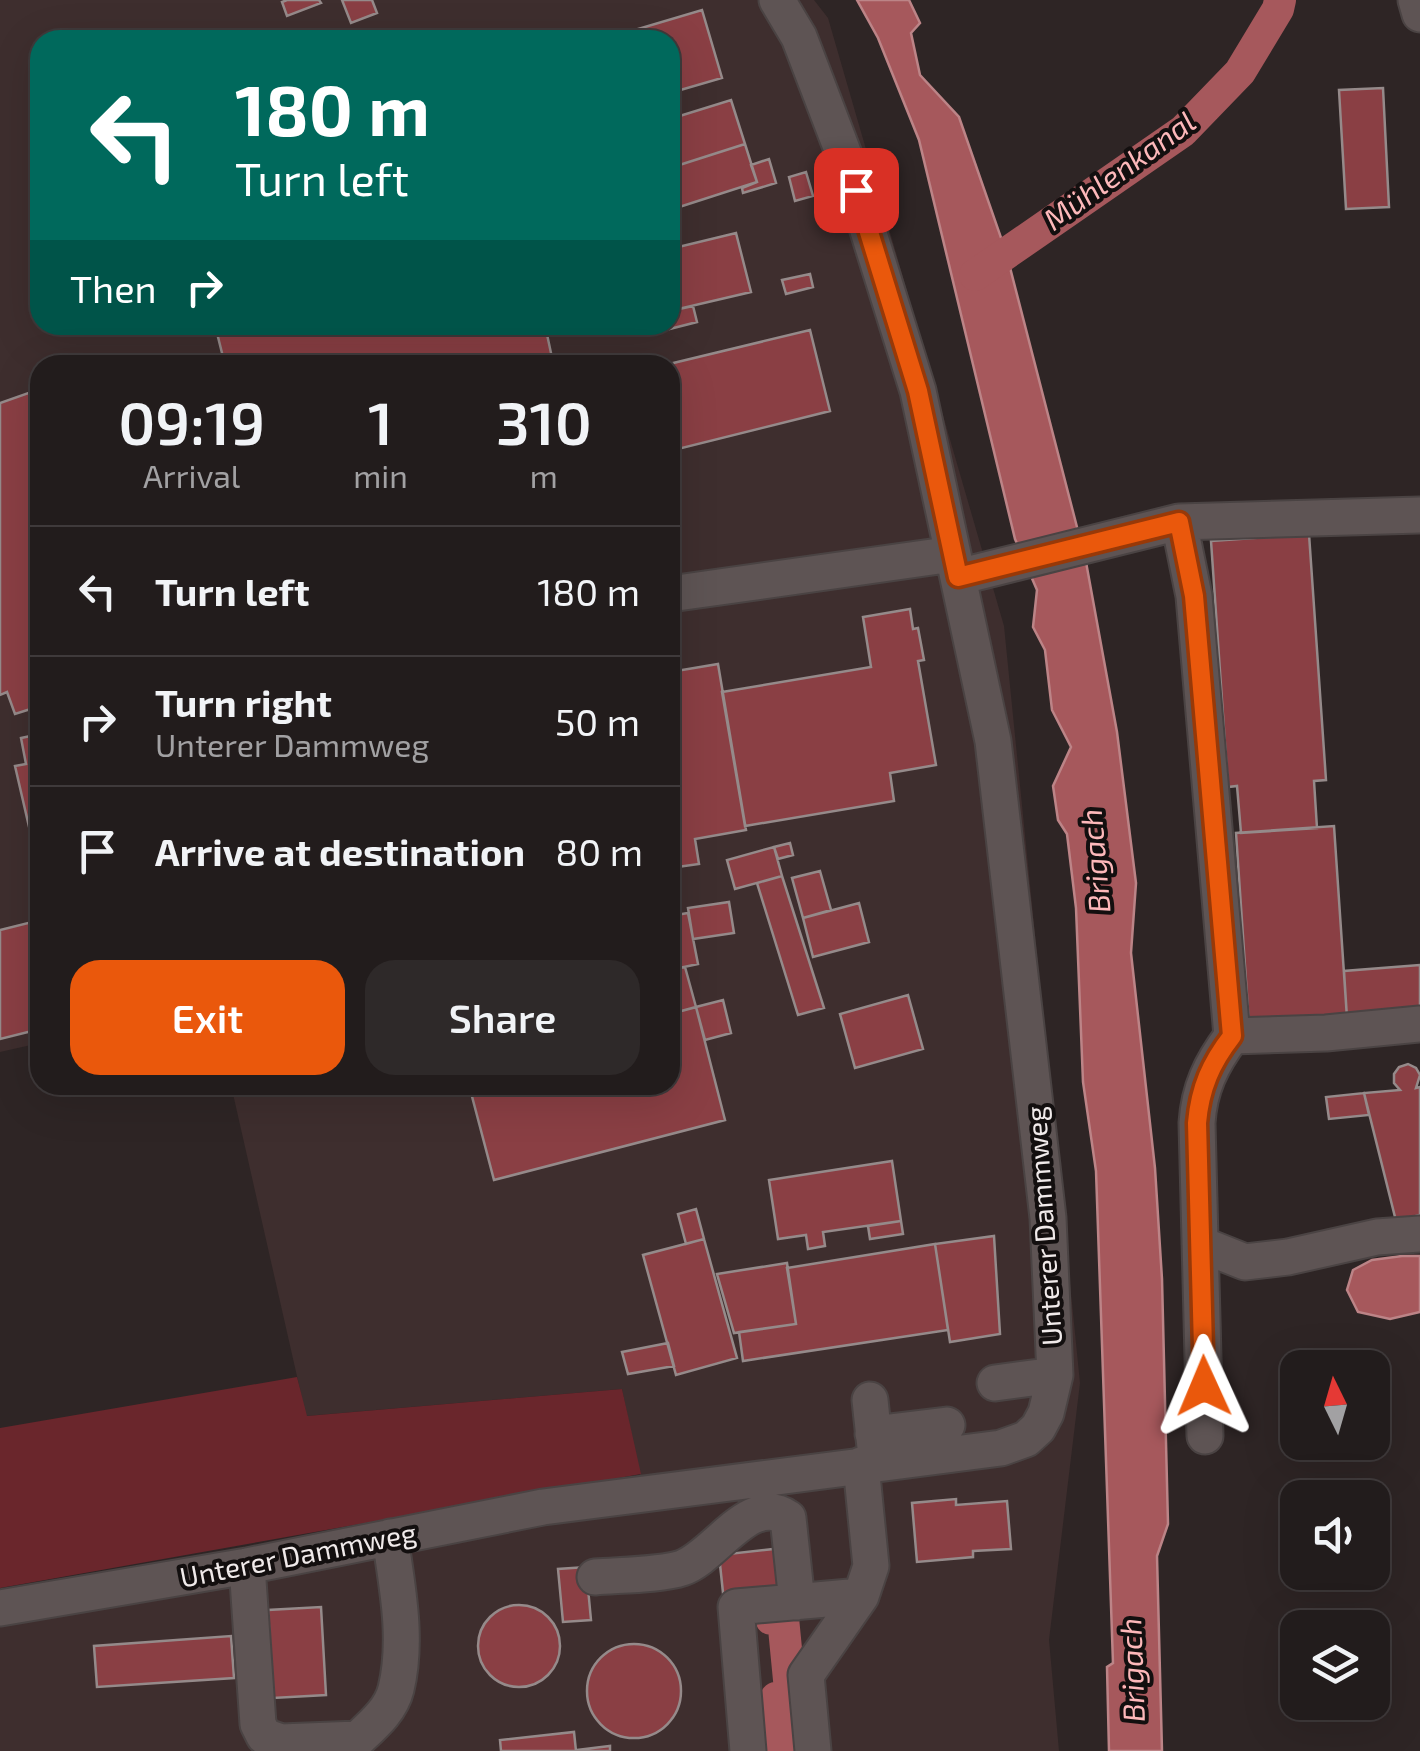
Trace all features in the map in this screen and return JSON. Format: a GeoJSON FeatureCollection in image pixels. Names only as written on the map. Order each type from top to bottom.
{"type":"FeatureCollection","features":[{"type":"Feature","properties":{"kind":"street","name":"Unterer Dammweg"},"geometry":{"type":"LineString","coordinates":[[0,1608],[247,1566],[870,1441],[1001,1448],[1026,1438],[1038,1428],[1046,1413],[1055,1375],[1048,1218],[993,741],[966,567],[866,219],[799,37],[777,0]]}},
{"type":"Feature","properties":{"kind":"street"},"geometry":{"type":"LineString","coordinates":[[1416,0],[1420,14]]}},
{"type":"Feature","properties":{"kind":"street"},"geometry":{"type":"LineString","coordinates":[[680,593],[966,567],[1179,522],[1420,514]]}},
{"type":"Feature","properties":{"kind":"street"},"geometry":{"type":"LineString","coordinates":[[1179,522],[1194,596],[1232,1036],[1206,1076],[1199,1098],[1205,1436]]}},
{"type":"Feature","properties":{"kind":"street"},"geometry":{"type":"LineString","coordinates":[[1232,1036],[1420,1024]]}},
{"type":"Feature","properties":{"kind":"street"},"geometry":{"type":"LineString","coordinates":[[1200,1244],[1226,1256],[1255,1261],[1376,1237],[1420,1234]]}},
{"type":"Feature","properties":{"kind":"street"},"geometry":{"type":"LineString","coordinates":[[995,1384],[1055,1375]]}},
{"type":"Feature","properties":{"kind":"street"},"geometry":{"type":"LineString","coordinates":[[813,1751],[806,1676],[861,1596],[872,1566],[870,1441],[946,1425]]}},
{"type":"Feature","properties":{"kind":"street"},"geometry":{"type":"LineString","coordinates":[[594,1577],[683,1568],[756,1514],[779,1512],[788,1518],[792,1533],[796,1602]]}},
{"type":"Feature","properties":{"kind":"street"},"geometry":{"type":"LineString","coordinates":[[247,1566],[258,1724],[264,1736],[281,1742],[360,1745],[396,1691],[401,1623],[390,1537]]}},
{"type":"Feature","properties":{"kind":"street"},"geometry":{"type":"LineString","coordinates":[[748,1751],[736,1607],[861,1596]]}},
{"type":"Feature","properties":{"kind":"shaded area"},"geometry":{"type":"Polygon","coordinates":[[[0,0],[814,0],[828,18],[1004,626],[1080,1383],[1049,1640],[1059,1751],[0,1751],[0,1623],[645,1500],[622,1389],[306,1416],[233,1095],[680,1095],[680,355],[30,355],[30,1045],[0,1052],[0,0]]]}},
{"type":"Feature","properties":{"kind":"shaded area"},"geometry":{"type":"Polygon","coordinates":[[[297,1377],[307,1416],[622,1389],[641,1474],[0,1588],[0,1428],[297,1377]]]}},
{"type":"Feature","properties":{"kind":"water","name":"Brigach"},"geometry":{"type":"Polygon","coordinates":[[[857,0],[909,0],[920,23],[911,33],[920,75],[959,117],[1006,252],[1086,562],[1117,732],[1136,883],[1131,953],[1155,1168],[1162,1279],[1168,1524],[1157,1556],[1162,1751],[1109,1751],[1107,1667],[1113,1663],[1096,1171],[1083,1082],[1076,908],[1067,834],[1058,820],[1053,786],[1071,747],[1052,710],[1045,650],[1033,627],[1037,590],[1015,539],[919,140],[878,38],[857,0]]]}},
{"type":"Feature","properties":{"kind":"water"},"geometry":{"type":"Polygon","coordinates":[[[1420,1256],[1420,1312],[1390,1319],[1358,1312],[1347,1290],[1353,1270],[1372,1260],[1420,1256]]]}},
{"type":"Feature","properties":{"kind":"building"},"geometry":{"type":"Polygon","coordinates":[[[342,0],[372,0],[377,13],[351,23],[342,0]]]}},
{"type":"Feature","properties":{"kind":"building"},"geometry":{"type":"Polygon","coordinates":[[[282,2],[321,3],[287,16],[282,2]]]}},
{"type":"Feature","properties":{"kind":"building"},"geometry":{"type":"Polygon","coordinates":[[[702,10],[722,78],[680,90],[680,30],[635,30],[702,10]]]}},
{"type":"Feature","properties":{"kind":"building"},"geometry":{"type":"Polygon","coordinates":[[[1383,88],[1389,207],[1346,209],[1339,90],[1383,88]]]}},
{"type":"Feature","properties":{"kind":"building"},"geometry":{"type":"Polygon","coordinates":[[[731,100],[745,144],[680,165],[680,116],[731,100]]]}},
{"type":"Feature","properties":{"kind":"building"},"geometry":{"type":"Polygon","coordinates":[[[745,144],[757,182],[680,207],[680,165],[745,144]]]}},
{"type":"Feature","properties":{"kind":"building"},"geometry":{"type":"Polygon","coordinates":[[[769,159],[776,183],[743,193],[742,188],[757,182],[751,165],[769,159]]]}},
{"type":"Feature","properties":{"kind":"building"},"geometry":{"type":"Polygon","coordinates":[[[806,172],[813,196],[795,201],[789,177],[806,172]]]}},
{"type":"Feature","properties":{"kind":"building"},"geometry":{"type":"Polygon","coordinates":[[[736,233],[751,292],[680,309],[680,247],[736,233]]]}},
{"type":"Feature","properties":{"kind":"building"},"geometry":{"type":"Polygon","coordinates":[[[810,274],[813,287],[786,294],[782,280],[810,274]]]}},
{"type":"Feature","properties":{"kind":"building"},"geometry":{"type":"Polygon","coordinates":[[[693,306],[697,322],[680,326],[680,309],[693,306]]]}},
{"type":"Feature","properties":{"kind":"building"},"geometry":{"type":"Polygon","coordinates":[[[810,330],[830,411],[680,448],[680,361],[810,330]]]}},
{"type":"Feature","properties":{"kind":"building"},"geometry":{"type":"Polygon","coordinates":[[[218,335],[547,335],[551,353],[543,355],[222,355],[218,335]]]}},
{"type":"Feature","properties":{"kind":"building"},"geometry":{"type":"Polygon","coordinates":[[[30,392],[30,709],[15,714],[7,692],[0,695],[0,403],[30,392]]]}},
{"type":"Feature","properties":{"kind":"building"},"geometry":{"type":"Polygon","coordinates":[[[1309,534],[1326,780],[1314,781],[1317,828],[1241,833],[1237,786],[1228,787],[1211,541],[1309,534]]]}},
{"type":"Feature","properties":{"kind":"building"},"geometry":{"type":"Polygon","coordinates":[[[910,609],[924,660],[918,661],[936,765],[890,773],[894,801],[745,826],[722,692],[871,667],[863,617],[910,609]]]}},
{"type":"Feature","properties":{"kind":"building"},"geometry":{"type":"Polygon","coordinates":[[[718,664],[746,830],[695,839],[699,864],[680,867],[680,670],[718,664]]]}},
{"type":"Feature","properties":{"kind":"building"},"geometry":{"type":"Polygon","coordinates":[[[30,736],[30,831],[15,766],[26,764],[21,738],[30,736]]]}},
{"type":"Feature","properties":{"kind":"building"},"geometry":{"type":"Polygon","coordinates":[[[1334,826],[1347,1018],[1249,1025],[1236,833],[1334,826]]]}},
{"type":"Feature","properties":{"kind":"building"},"geometry":{"type":"Polygon","coordinates":[[[790,843],[793,855],[778,859],[774,847],[790,843]]]}},
{"type":"Feature","properties":{"kind":"building"},"geometry":{"type":"Polygon","coordinates":[[[774,847],[782,876],[735,889],[727,860],[774,847]]]}},
{"type":"Feature","properties":{"kind":"building"},"geometry":{"type":"Polygon","coordinates":[[[820,871],[831,910],[803,918],[792,878],[820,871]]]}},
{"type":"Feature","properties":{"kind":"building"},"geometry":{"type":"Polygon","coordinates":[[[782,876],[824,1008],[798,1015],[757,883],[782,876]]]}},
{"type":"Feature","properties":{"kind":"building"},"geometry":{"type":"Polygon","coordinates":[[[729,902],[734,933],[693,939],[688,908],[729,902]]]}},
{"type":"Feature","properties":{"kind":"building"},"geometry":{"type":"Polygon","coordinates":[[[859,903],[869,942],[813,957],[803,918],[859,903]]]}},
{"type":"Feature","properties":{"kind":"building"},"geometry":{"type":"Polygon","coordinates":[[[688,913],[698,964],[680,968],[680,914],[688,913]]]}},
{"type":"Feature","properties":{"kind":"building"},"geometry":{"type":"Polygon","coordinates":[[[30,922],[30,1032],[0,1039],[0,930],[30,922]]]}},
{"type":"Feature","properties":{"kind":"building"},"geometry":{"type":"Polygon","coordinates":[[[1420,965],[1420,1013],[1347,1018],[1344,971],[1420,965]]]}},
{"type":"Feature","properties":{"kind":"building"},"geometry":{"type":"Polygon","coordinates":[[[685,967],[696,1007],[680,1011],[680,968],[685,967]]]}},
{"type":"Feature","properties":{"kind":"building"},"geometry":{"type":"Polygon","coordinates":[[[908,995],[923,1049],[855,1068],[840,1014],[908,995]]]}},
{"type":"Feature","properties":{"kind":"building"},"geometry":{"type":"Polygon","coordinates":[[[723,1000],[731,1033],[705,1040],[696,1007],[723,1000]]]}},
{"type":"Feature","properties":{"kind":"building"},"geometry":{"type":"Polygon","coordinates":[[[696,1007],[725,1120],[494,1180],[472,1095],[680,1095],[680,1011],[696,1007]]]}},
{"type":"Feature","properties":{"kind":"building"},"geometry":{"type":"Polygon","coordinates":[[[1408,1064],[1420,1075],[1416,1088],[1420,1087],[1420,1215],[1396,1221],[1364,1093],[1400,1090],[1394,1083],[1394,1074],[1408,1064]]]}},
{"type":"Feature","properties":{"kind":"building"},"geometry":{"type":"Polygon","coordinates":[[[1364,1093],[1369,1115],[1329,1119],[1326,1097],[1364,1093]]]}},
{"type":"Feature","properties":{"kind":"building"},"geometry":{"type":"Polygon","coordinates":[[[892,1161],[901,1221],[823,1232],[825,1246],[808,1249],[806,1235],[778,1239],[769,1180],[892,1161]]]}},
{"type":"Feature","properties":{"kind":"building"},"geometry":{"type":"Polygon","coordinates":[[[696,1209],[704,1239],[686,1244],[678,1214],[696,1209]]]}},
{"type":"Feature","properties":{"kind":"building"},"geometry":{"type":"Polygon","coordinates":[[[901,1221],[903,1234],[870,1239],[868,1226],[901,1221]]]}},
{"type":"Feature","properties":{"kind":"building"},"geometry":{"type":"Polygon","coordinates":[[[994,1236],[1000,1334],[950,1342],[935,1244],[994,1236]]]}},
{"type":"Feature","properties":{"kind":"building"},"geometry":{"type":"Polygon","coordinates":[[[704,1239],[737,1358],[676,1375],[643,1255],[704,1239]]]}},
{"type":"Feature","properties":{"kind":"building"},"geometry":{"type":"Polygon","coordinates":[[[935,1244],[948,1330],[743,1361],[739,1332],[796,1324],[787,1268],[935,1244]]]}},
{"type":"Feature","properties":{"kind":"building"},"geometry":{"type":"Polygon","coordinates":[[[787,1263],[796,1324],[734,1333],[717,1274],[787,1263]]]}},
{"type":"Feature","properties":{"kind":"building"},"geometry":{"type":"Polygon","coordinates":[[[668,1343],[674,1366],[628,1374],[622,1352],[668,1343]]]}},
{"type":"Feature","properties":{"kind":"building"},"geometry":{"type":"Polygon","coordinates":[[[956,1499],[956,1505],[1007,1501],[1011,1549],[973,1551],[973,1557],[917,1562],[912,1503],[956,1499]]]}},
{"type":"Feature","properties":{"kind":"building"},"geometry":{"type":"Polygon","coordinates":[[[774,1549],[779,1596],[724,1602],[719,1555],[774,1549]]]}},
{"type":"Feature","properties":{"kind":"building"},"geometry":{"type":"Polygon","coordinates":[[[586,1567],[591,1620],[563,1622],[558,1569],[586,1567]]]}},
{"type":"Feature","properties":{"kind":"building"},"geometry":{"type":"Polygon","coordinates":[[[519,1605],[535,1608],[548,1617],[557,1630],[557,1662],[548,1675],[535,1684],[519,1687],[503,1684],[490,1675],[481,1662],[478,1646],[481,1630],[490,1617],[503,1608],[519,1605]]]}},
{"type":"Feature","properties":{"kind":"building"},"geometry":{"type":"Polygon","coordinates":[[[321,1607],[326,1695],[273,1698],[268,1610],[321,1607]]]}},
{"type":"Feature","properties":{"kind":"building"},"geometry":{"type":"Polygon","coordinates":[[[231,1636],[234,1678],[97,1687],[94,1646],[231,1636]]]}},
{"type":"Feature","properties":{"kind":"building"},"geometry":{"type":"Polygon","coordinates":[[[634,1644],[652,1648],[667,1658],[677,1673],[681,1691],[677,1709],[667,1724],[652,1734],[634,1738],[616,1734],[601,1724],[591,1709],[587,1691],[591,1673],[601,1658],[616,1648],[634,1644]]]}},
{"type":"Feature","properties":{"kind":"building"},"geometry":{"type":"Polygon","coordinates":[[[574,1732],[576,1751],[501,1751],[500,1740],[574,1732]]]}},
{"type":"Feature","properties":{"kind":"building"},"geometry":{"type":"Polygon","coordinates":[[[610,1746],[610,1751],[576,1751],[576,1750],[610,1746]]]}},
{"type":"Feature","properties":{"kind":"waterway","name":"Mühlenkanal"},"geometry":{"type":"LineString","coordinates":[[975,275],[1183,131],[1240,72],[1280,0]]}},
{"type":"Feature","properties":{"kind":"waterway"},"geometry":{"type":"LineString","coordinates":[[771,1619],[783,1618],[793,1721]]}},
{"type":"Feature","properties":{"kind":"waterway"},"geometry":{"type":"LineString","coordinates":[[776,1698],[781,1751]]}},
{"type":"Feature","properties":{"kind":"route"},"geometry":{"type":"LineString","coordinates":[[856,190],[918,391],[958,577],[1179,522],[1194,596],[1232,1036],[1206,1076],[1197,1123],[1204,1386]]}}]}
